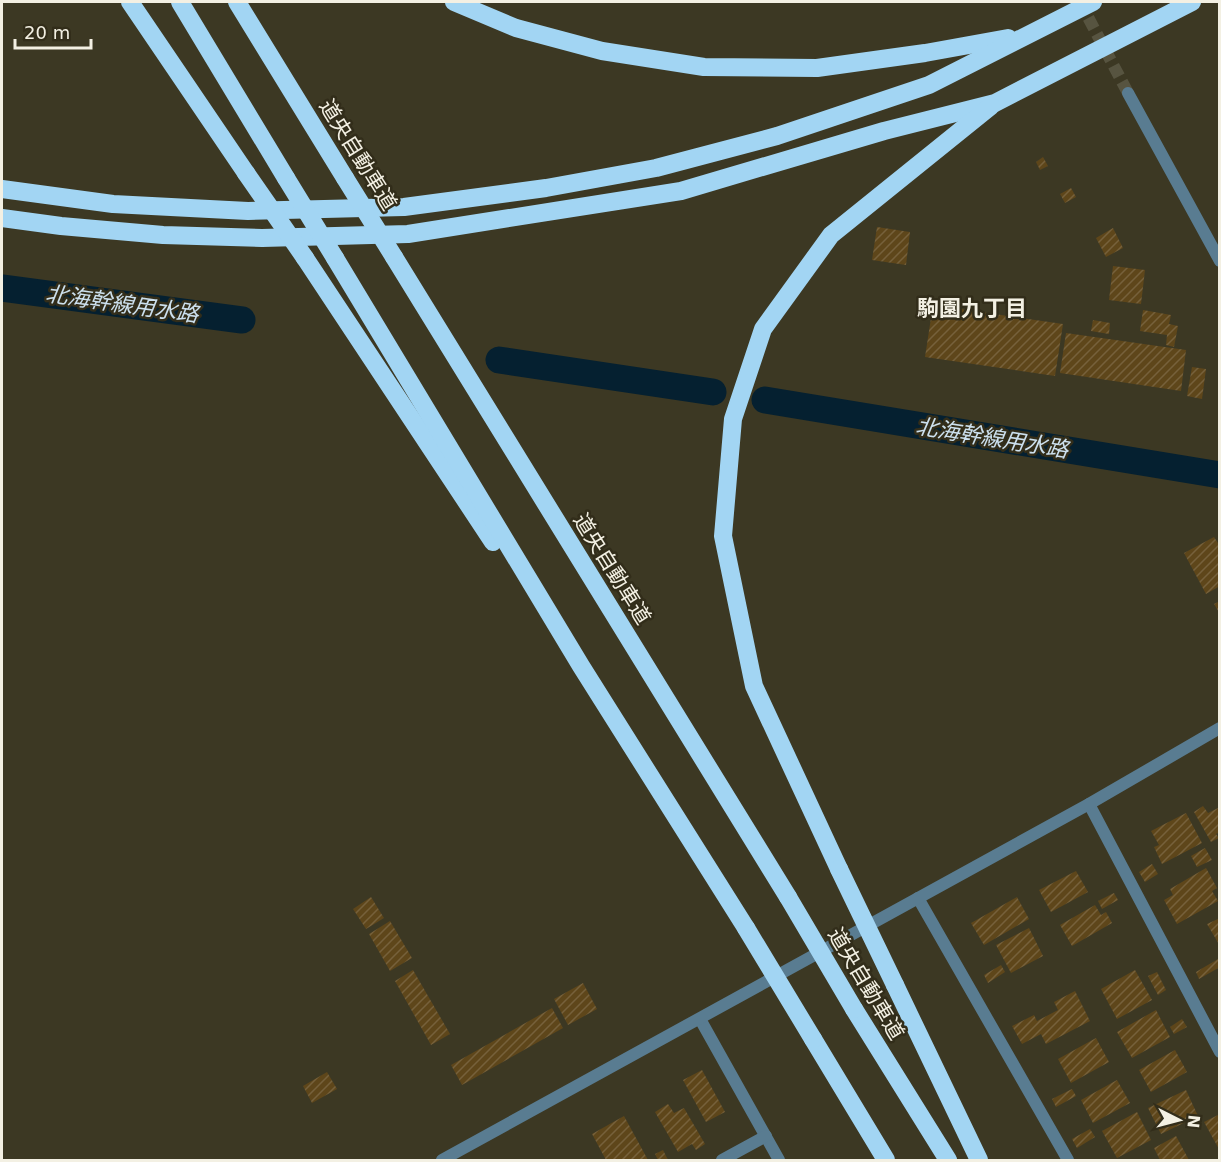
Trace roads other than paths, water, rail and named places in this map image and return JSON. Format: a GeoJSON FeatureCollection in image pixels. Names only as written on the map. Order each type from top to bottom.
{"type":"FeatureCollection","features":[{"type":"Feature","properties":{"kind":"highway"},"geometry":{"type":"LineString","coordinates":[[130,2],[305,258],[476,518],[581,666]]}},
{"type":"Feature","properties":{"kind":"highway"},"geometry":{"type":"LineString","coordinates":[[180,2],[581,666],[746,928],[886,1161]]}},
{"type":"Feature","properties":{"kind":"highway","name":"道央自動車道"},"geometry":{"type":"LineString","coordinates":[[237,2],[948,1161]]}},
{"type":"Feature","properties":{"kind":"highway"},"geometry":{"type":"LineString","coordinates":[[454,2],[516,28],[602,51],[704,67],[817,68],[1027,35]]}},
{"type":"Feature","properties":{"kind":"highway"},"geometry":{"type":"LineString","coordinates":[[2,189],[113,204],[248,211],[404,207],[546,188],[656,168],[777,136],[929,85],[1094,2]]}},
{"type":"Feature","properties":{"kind":"highway"},"geometry":{"type":"LineString","coordinates":[[979,1161],[754,686],[723,536],[733,419],[763,329],[831,235],[995,103],[1192,2]]}},
{"type":"Feature","properties":{"kind":"highway"},"geometry":{"type":"LineString","coordinates":[[2,218],[163,235],[261,238],[408,234],[681,191],[884,131],[995,103]]}},
{"type":"Feature","properties":{"kind":"street"},"geometry":{"type":"LineString","coordinates":[[1128,93],[1220,261]]}},
{"type":"Feature","properties":{"kind":"street"},"geometry":{"type":"LineString","coordinates":[[442,1161],[1089,804],[1220,728]]}},
{"type":"Feature","properties":{"kind":"street"},"geometry":{"type":"LineString","coordinates":[[1089,804],[1220,1053]]}},
{"type":"Feature","properties":{"kind":"street"},"geometry":{"type":"LineString","coordinates":[[918,898],[1068,1161]]}},
{"type":"Feature","properties":{"kind":"street"},"geometry":{"type":"LineString","coordinates":[[700,1019],[779,1161]]}},
{"type":"Feature","properties":{"kind":"street"},"geometry":{"type":"LineString","coordinates":[[722,1161],[766,1136]]}},
{"type":"Feature","properties":{"kind":"waterway","name":"北海幹線用水路"},"geometry":{"type":"LineString","coordinates":[[2,288],[242,320]]}},
{"type":"Feature","properties":{"kind":"waterway","name":"北海幹線用水路"},"geometry":{"type":"LineString","coordinates":[[499,360],[713,392]]}},
{"type":"Feature","properties":{"kind":"waterway","name":"北海幹線用水路"},"geometry":{"type":"LineString","coordinates":[[765,400],[1220,475]]}},
{"type":"Feature","properties":{"kind":"tunnel"},"geometry":{"type":"LineString","coordinates":[[1080,2],[1128,93]]}},
{"type":"Feature","properties":{"kind":"district","name":"駒園九丁目"},"geometry":{"type":"Point","coordinates":[972,308]}}]}
